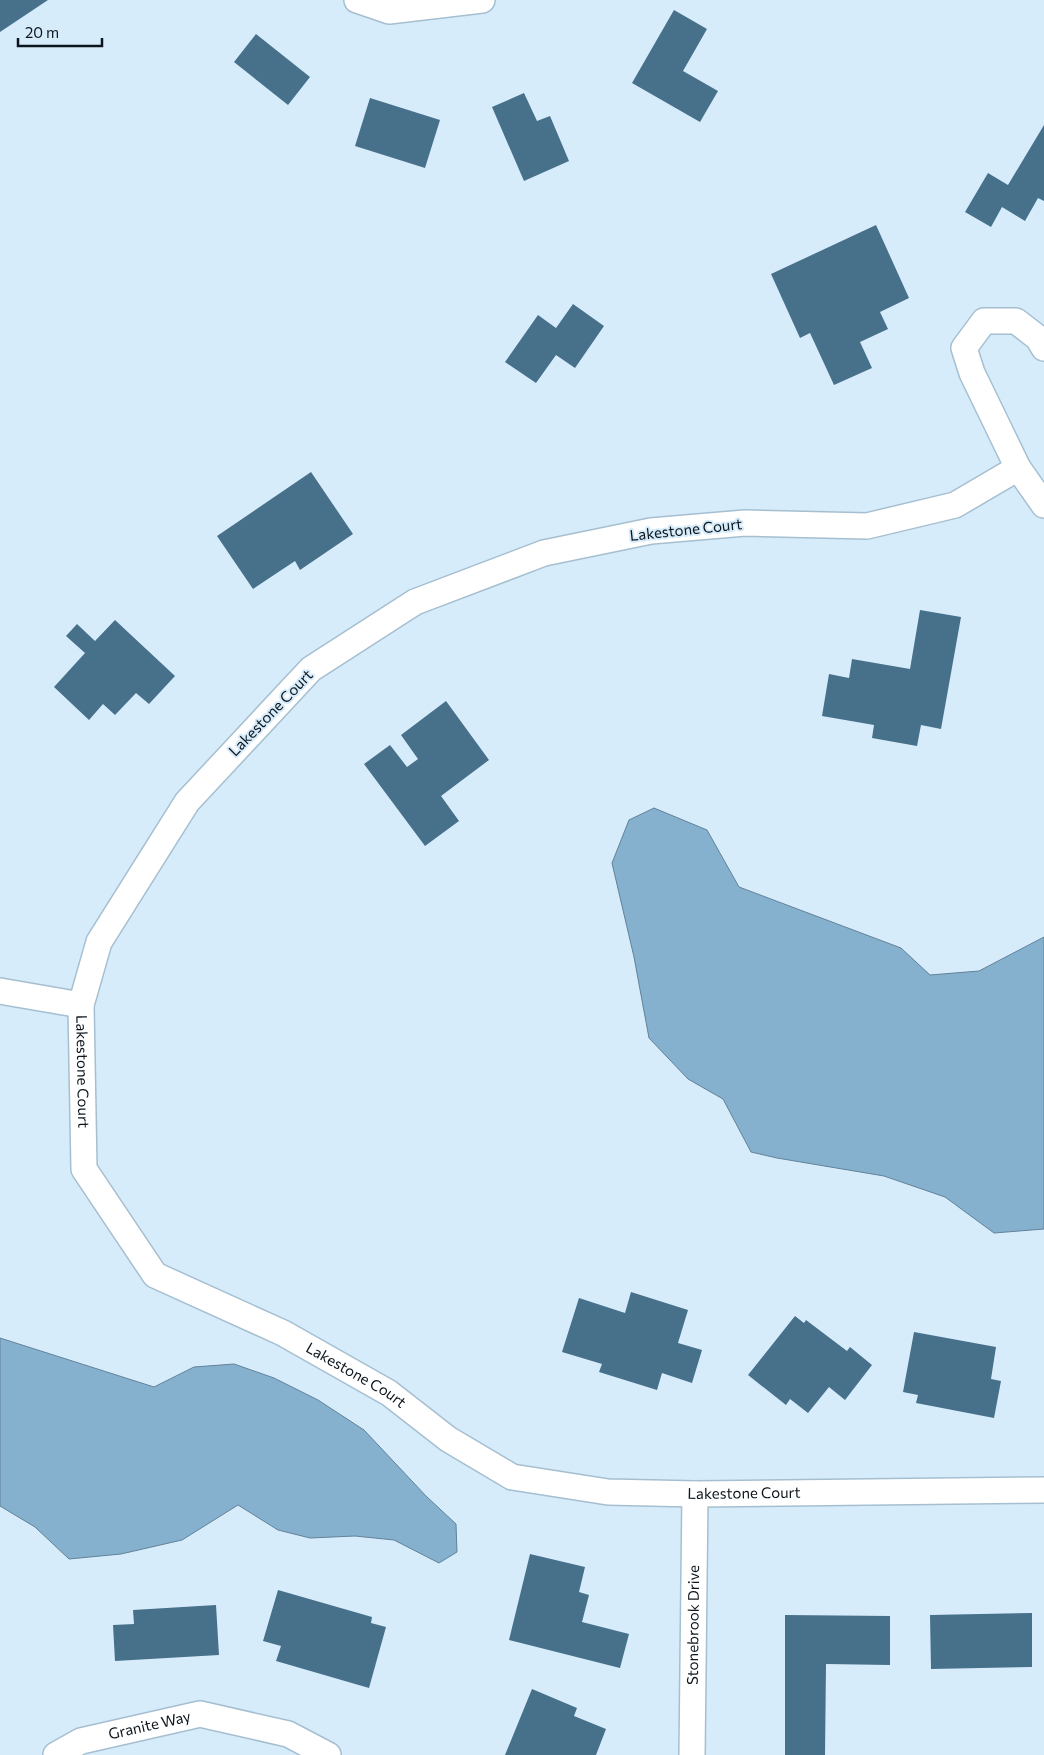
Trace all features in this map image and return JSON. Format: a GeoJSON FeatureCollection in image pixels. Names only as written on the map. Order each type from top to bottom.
{"type":"FeatureCollection","features":[{"type":"Feature","properties":{"kind":"street"},"geometry":{"type":"LineString","coordinates":[[358,0],[389,11],[482,0]]}},
{"type":"Feature","properties":{"kind":"street"},"geometry":{"type":"LineString","coordinates":[[1044,348],[1038,338],[1016,321],[984,321],[964,348],[972,373],[1018,468],[1044,505]]}},
{"type":"Feature","properties":{"kind":"street","name":"Lakestone Court"},"geometry":{"type":"LineString","coordinates":[[1018,468],[955,505],[867,526],[745,523],[651,531],[544,553],[415,602],[311,669],[187,802],[99,942],[81,1005],[84,1169],[155,1275],[283,1333],[389,1393],[448,1439],[512,1477],[608,1492],[695,1494],[1044,1490]]}},
{"type":"Feature","properties":{"kind":"street"},"geometry":{"type":"LineString","coordinates":[[0,991],[81,1005]]}},
{"type":"Feature","properties":{"kind":"street","name":"Stonebrook Drive"},"geometry":{"type":"LineString","coordinates":[[692,1755],[695,1494]]}},
{"type":"Feature","properties":{"kind":"street","name":"Granite Way"},"geometry":{"type":"LineString","coordinates":[[56,1755],[81,1741],[200,1714],[288,1734],[328,1755]]}},
{"type":"Feature","properties":{"kind":"water"},"geometry":{"type":"Polygon","coordinates":[[[654,808],[707,830],[739,887],[901,948],[930,975],[979,971],[1044,937],[1044,1229],[994,1233],[945,1197],[884,1176],[751,1152],[723,1099],[688,1079],[649,1038],[634,957],[612,863],[629,820],[654,808]]]}},
{"type":"Feature","properties":{"kind":"water"},"geometry":{"type":"Polygon","coordinates":[[[0,1338],[154,1387],[194,1367],[234,1364],[274,1378],[318,1400],[364,1430],[426,1496],[456,1524],[457,1552],[439,1563],[394,1540],[355,1536],[310,1538],[278,1530],[238,1505],[182,1540],[121,1554],[69,1559],[35,1527],[0,1506],[0,1338]]]}},
{"type":"Feature","properties":{"kind":"building"},"geometry":{"type":"Polygon","coordinates":[[[0,0],[48,0],[0,32],[0,0]]]}},
{"type":"Feature","properties":{"kind":"building"},"geometry":{"type":"Polygon","coordinates":[[[674,10],[707,29],[683,71],[718,91],[700,122],[632,83],[674,10]]]}},
{"type":"Feature","properties":{"kind":"building"},"geometry":{"type":"Polygon","coordinates":[[[256,34],[310,77],[288,105],[234,62],[256,34]]]}},
{"type":"Feature","properties":{"kind":"building"},"geometry":{"type":"Polygon","coordinates":[[[524,93],[537,121],[550,116],[569,161],[524,181],[492,107],[524,93]]]}},
{"type":"Feature","properties":{"kind":"building"},"geometry":{"type":"Polygon","coordinates":[[[370,98],[440,120],[425,168],[355,146],[370,98]]]}},
{"type":"Feature","properties":{"kind":"building"},"geometry":{"type":"Polygon","coordinates":[[[1044,125],[1044,201],[1038,198],[1025,221],[1002,207],[991,227],[965,212],[988,173],[1008,185],[1044,125]]]}},
{"type":"Feature","properties":{"kind":"building"},"geometry":{"type":"Polygon","coordinates":[[[876,225],[909,298],[880,312],[888,329],[860,342],[872,368],[834,385],[810,333],[800,338],[771,274],[876,225]]]}},
{"type":"Feature","properties":{"kind":"building"},"geometry":{"type":"Polygon","coordinates":[[[573,304],[604,326],[575,368],[556,355],[536,383],[505,362],[538,315],[556,328],[573,304]]]}},
{"type":"Feature","properties":{"kind":"building"},"geometry":{"type":"Polygon","coordinates":[[[311,472],[353,534],[300,570],[295,561],[253,589],[217,536],[311,472]]]}},
{"type":"Feature","properties":{"kind":"building"},"geometry":{"type":"Polygon","coordinates":[[[920,610],[961,617],[941,729],[921,725],[917,746],[872,738],[874,725],[822,716],[829,674],[849,678],[852,659],[910,669],[920,610]]]}},
{"type":"Feature","properties":{"kind":"building"},"geometry":{"type":"Polygon","coordinates":[[[115,620],[175,676],[149,704],[136,693],[115,715],[103,704],[89,720],[54,687],[85,653],[66,636],[77,624],[95,641],[115,620]]]}},
{"type":"Feature","properties":{"kind":"building"},"geometry":{"type":"Polygon","coordinates":[[[446,701],[489,760],[441,796],[459,821],[425,846],[364,764],[390,745],[407,767],[418,759],[401,735],[446,701]]]}},
{"type":"Feature","properties":{"kind":"building"},"geometry":{"type":"Polygon","coordinates":[[[631,1292],[688,1310],[678,1343],[702,1350],[692,1383],[662,1373],[657,1390],[599,1372],[602,1364],[562,1352],[579,1298],[625,1313],[631,1292]]]}},
{"type":"Feature","properties":{"kind":"building"},"geometry":{"type":"Polygon","coordinates":[[[795,1316],[804,1323],[806,1320],[847,1351],[850,1347],[872,1365],[845,1400],[829,1387],[808,1413],[790,1399],[786,1405],[748,1375],[795,1316]]]}},
{"type":"Feature","properties":{"kind":"building"},"geometry":{"type":"Polygon","coordinates":[[[914,1332],[996,1347],[991,1379],[1001,1381],[994,1418],[916,1403],[918,1395],[903,1392],[914,1332]]]}},
{"type":"Feature","properties":{"kind":"building"},"geometry":{"type":"Polygon","coordinates":[[[530,1554],[585,1567],[579,1592],[589,1595],[582,1622],[629,1634],[620,1668],[509,1640],[530,1554]]]}},
{"type":"Feature","properties":{"kind":"building"},"geometry":{"type":"Polygon","coordinates":[[[278,1590],[372,1617],[371,1623],[386,1627],[369,1688],[276,1661],[281,1646],[263,1641],[278,1590]]]}},
{"type":"Feature","properties":{"kind":"building"},"geometry":{"type":"Polygon","coordinates":[[[216,1605],[219,1655],[115,1661],[113,1625],[134,1624],[133,1610],[216,1605]]]}},
{"type":"Feature","properties":{"kind":"building"},"geometry":{"type":"Polygon","coordinates":[[[1032,1613],[1032,1667],[931,1669],[930,1615],[1032,1613]]]}},
{"type":"Feature","properties":{"kind":"building"},"geometry":{"type":"Polygon","coordinates":[[[785,1615],[890,1616],[890,1665],[826,1664],[825,1755],[785,1755],[785,1615]]]}},
{"type":"Feature","properties":{"kind":"building"},"geometry":{"type":"Polygon","coordinates":[[[532,1689],[577,1708],[574,1716],[606,1729],[596,1755],[505,1755],[532,1689]]]}}]}
